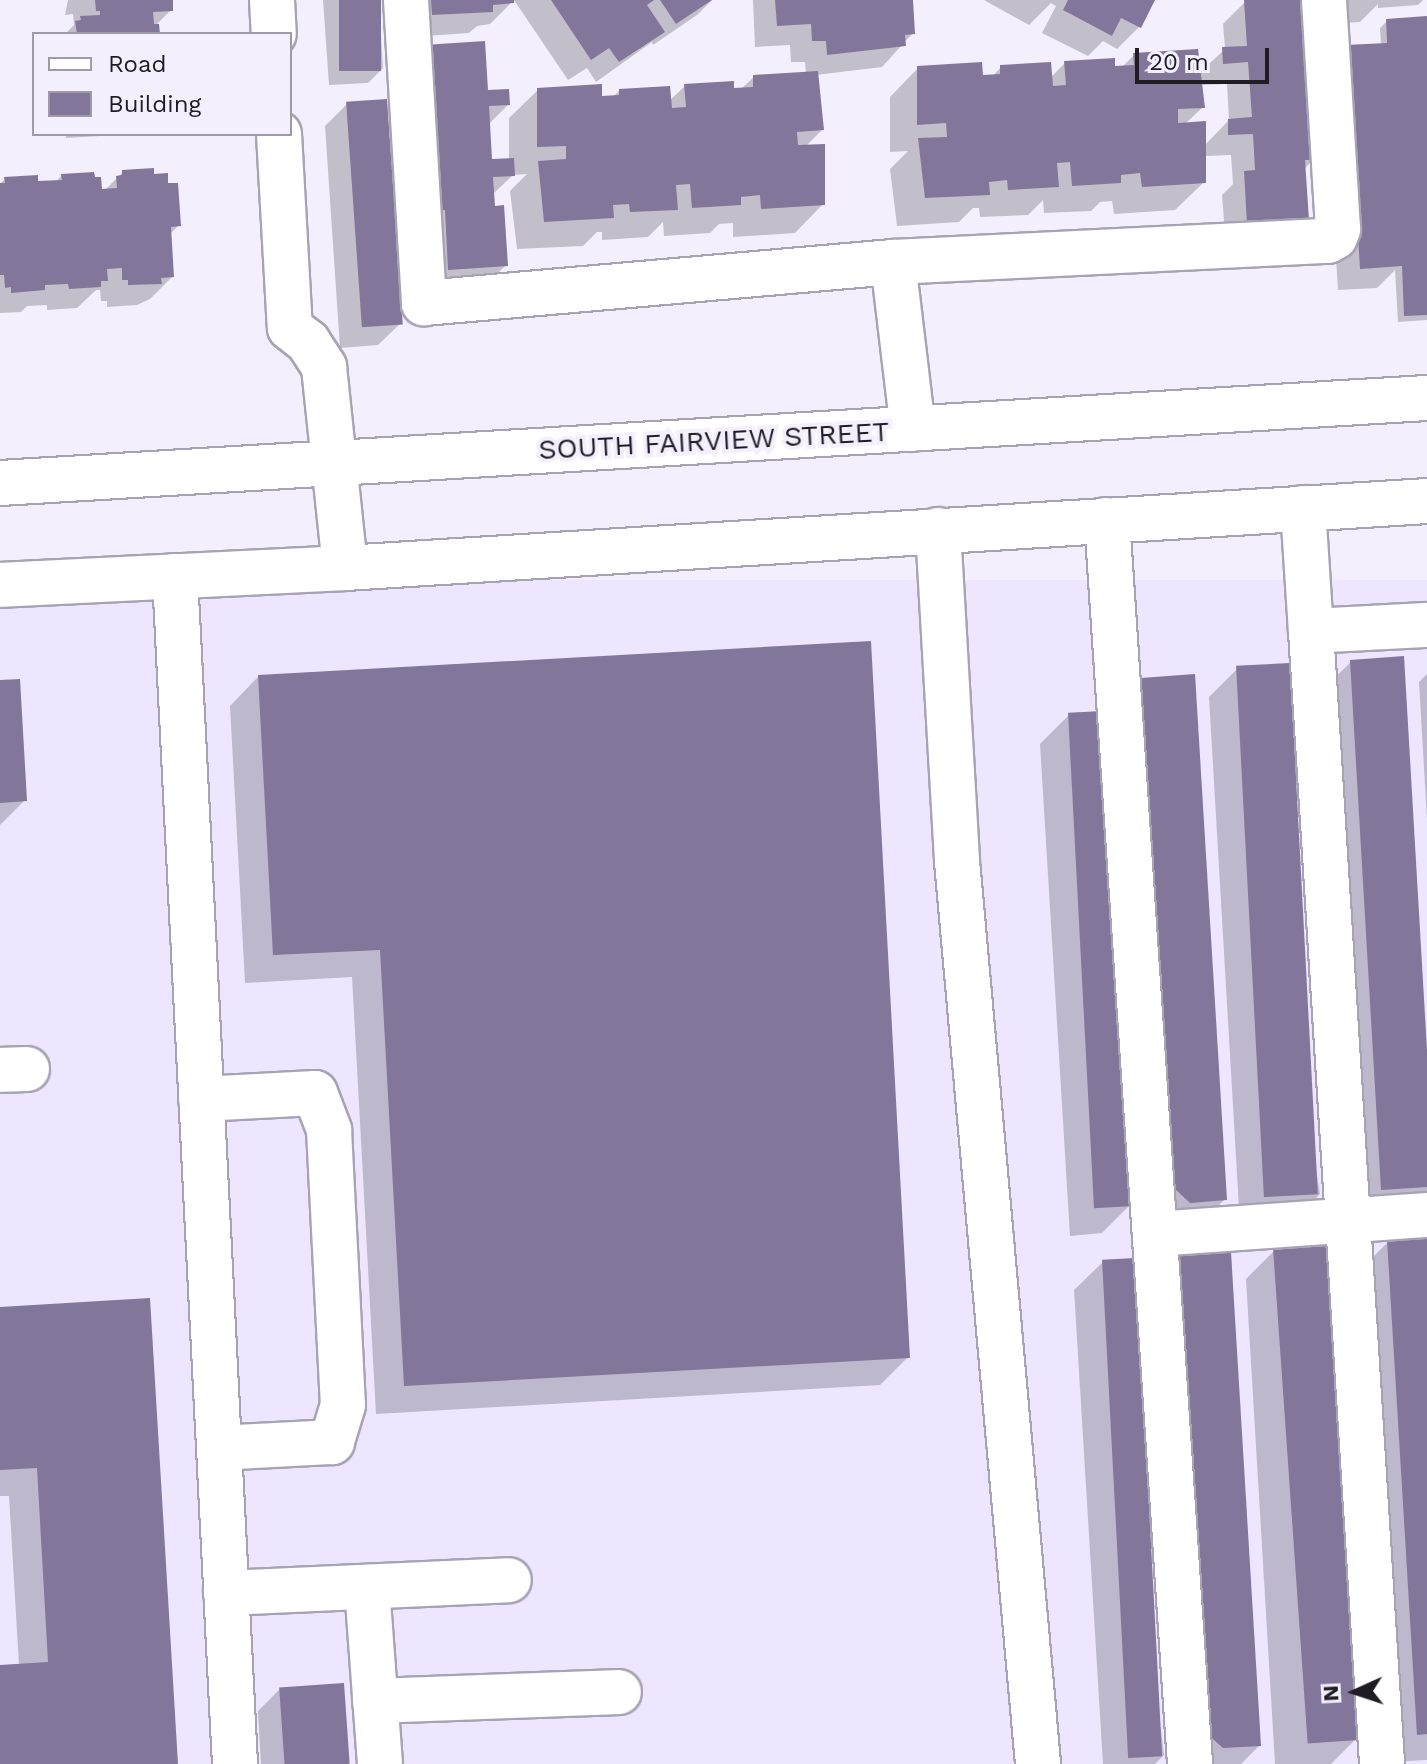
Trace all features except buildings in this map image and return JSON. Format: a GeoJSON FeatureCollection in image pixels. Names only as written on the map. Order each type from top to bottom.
{"type":"FeatureCollection","features":[{"type":"Feature","properties":{"kind":"main road"},"geometry":{"type":"LineString","coordinates":[[272,0],[274,32]]}},
{"type":"Feature","properties":{"kind":"main road"},"geometry":{"type":"LineString","coordinates":[[406,0],[424,303],[893,262],[1176,251],[1328,241],[1335,237],[1338,229],[1324,0]]}},
{"type":"Feature","properties":{"kind":"main road"},"geometry":{"type":"LineString","coordinates":[[279,136],[290,328],[308,342],[324,367],[345,568]]}},
{"type":"Feature","properties":{"kind":"main road"},"geometry":{"type":"LineString","coordinates":[[893,262],[913,429]]}},
{"type":"Feature","properties":{"kind":"main road","name":"SOUTH FAIRVIEW STREET"},"geometry":{"type":"LineString","coordinates":[[0,483],[1427,398]]}},
{"type":"Feature","properties":{"kind":"main road"},"geometry":{"type":"LineString","coordinates":[[0,585],[345,568],[1427,501]]}},
{"type":"Feature","properties":{"kind":"main road"},"geometry":{"type":"LineString","coordinates":[[1303,508],[1382,1764]]}},
{"type":"Feature","properties":{"kind":"main road"},"geometry":{"type":"LineString","coordinates":[[1107,520],[1190,1764]]}},
{"type":"Feature","properties":{"kind":"main road"},"geometry":{"type":"LineString","coordinates":[[938,530],[957,861],[1038,1764]]}},
{"type":"Feature","properties":{"kind":"main road"},"geometry":{"type":"LineString","coordinates":[[175,576],[235,1764]]}},
{"type":"Feature","properties":{"kind":"main road"},"geometry":{"type":"LineString","coordinates":[[1311,631],[1427,625]]}},
{"type":"Feature","properties":{"kind":"main road"},"geometry":{"type":"LineString","coordinates":[[201,1099],[315,1093],[329,1130],[343,1405],[332,1442],[219,1448]]}},
{"type":"Feature","properties":{"kind":"main road"},"geometry":{"type":"LineString","coordinates":[[1155,1234],[1427,1215]]}},
{"type":"Feature","properties":{"kind":"main road"},"geometry":{"type":"LineString","coordinates":[[226,1593],[509,1580]]}},
{"type":"Feature","properties":{"kind":"main road"},"geometry":{"type":"LineString","coordinates":[[367,1587],[380,1764]]}},
{"type":"Feature","properties":{"kind":"main road"},"geometry":{"type":"LineString","coordinates":[[375,1701],[619,1692]]}},
{"type":"Feature","properties":{"kind":"shaded area"},"geometry":{"type":"Polygon","coordinates":[[[0,580],[1427,580],[1427,1764],[0,1764],[0,580]]]}}]}
